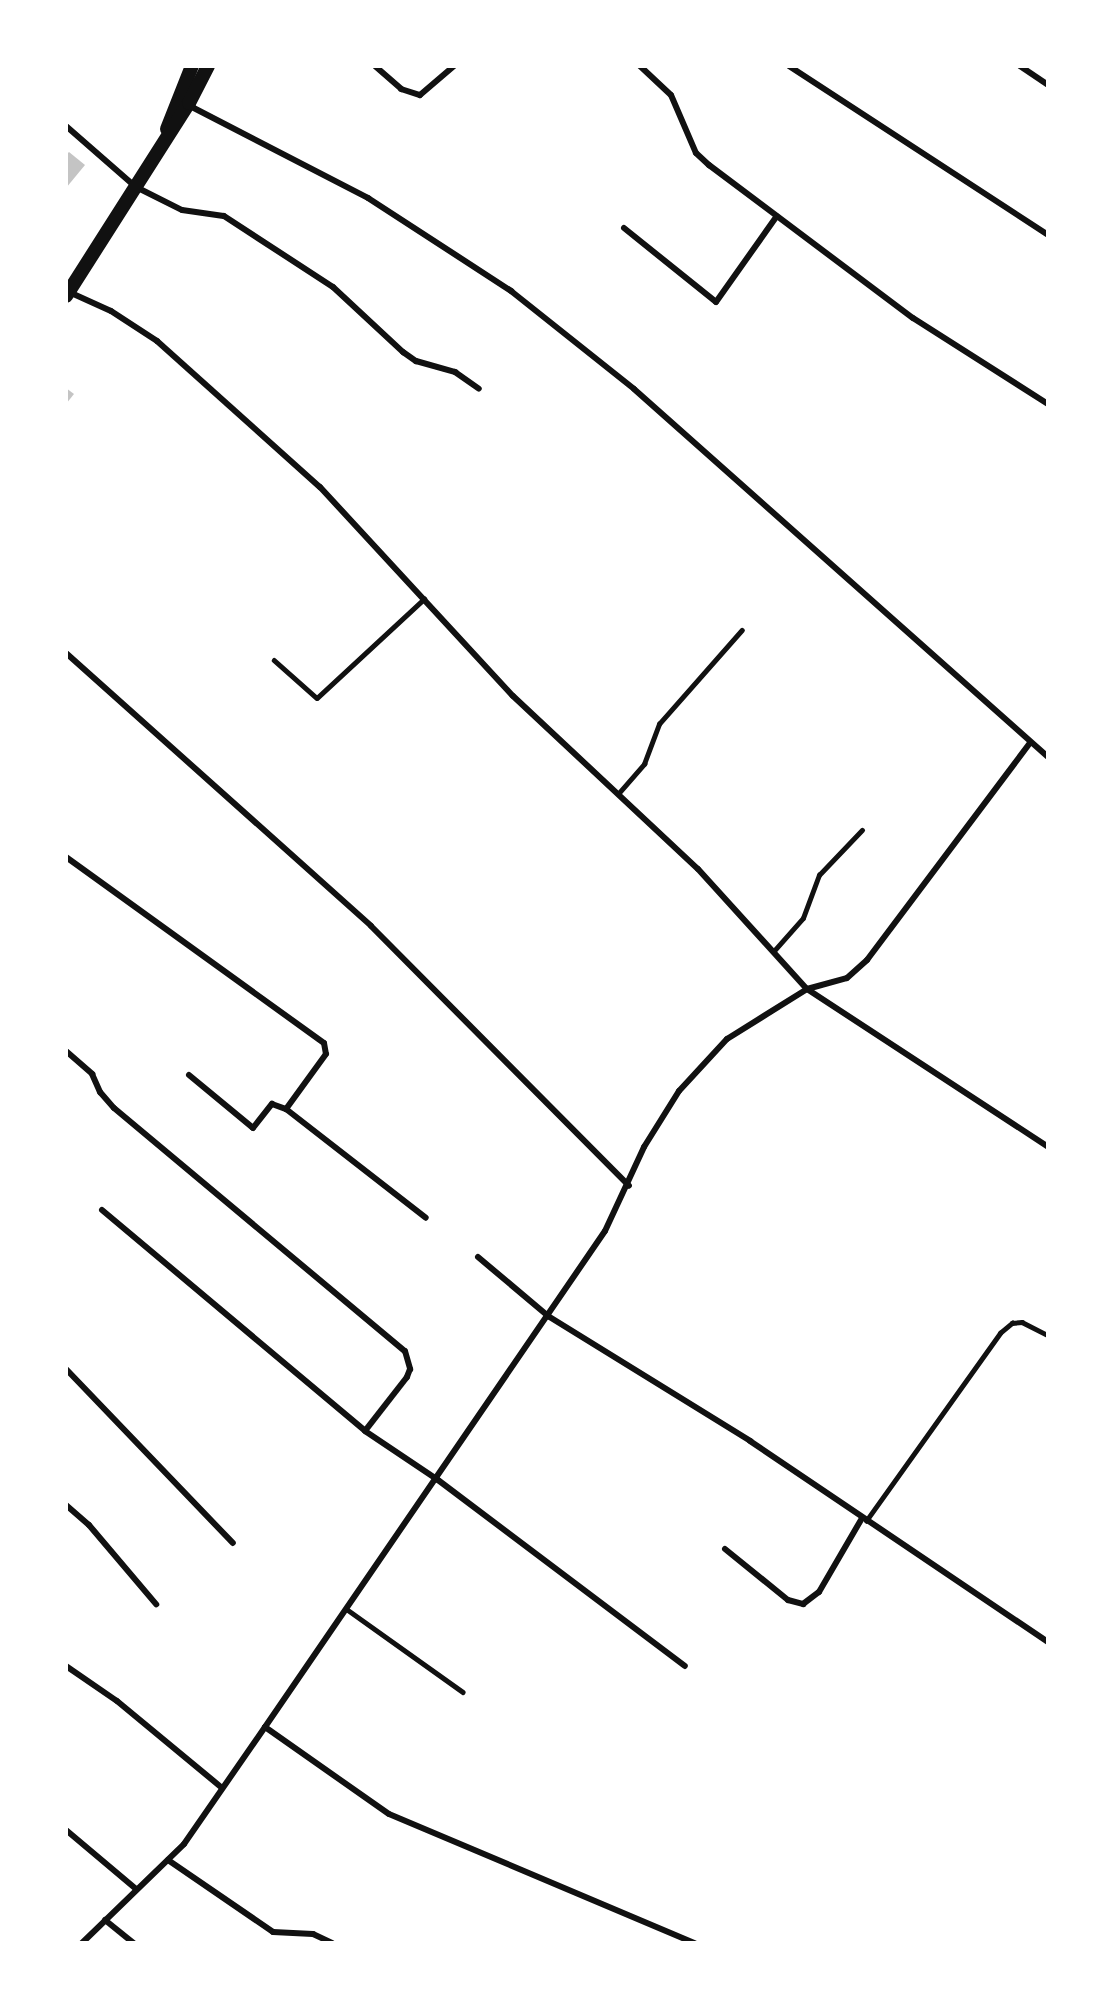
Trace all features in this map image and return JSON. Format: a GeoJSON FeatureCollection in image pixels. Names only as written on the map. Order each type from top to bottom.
{"type":"FeatureCollection","features":[{"type":"Feature","properties":{"kind":"main road"},"geometry":{"type":"LineString","coordinates":[[162,145],[176,98],[192,66]]}},
{"type":"Feature","properties":{"kind":"main road"},"geometry":{"type":"LineString","coordinates":[[67,294],[188,105],[208,66]]}},
{"type":"Feature","properties":{"kind":"street"},"geometry":{"type":"LineString","coordinates":[[375,66],[401,89],[420,95],[454,66]]}},
{"type":"Feature","properties":{"kind":"street"},"geometry":{"type":"LineString","coordinates":[[640,66],[671,94],[696,153],[913,318],[1048,404]]}},
{"type":"Feature","properties":{"kind":"street"},"geometry":{"type":"LineString","coordinates":[[789,66],[1048,235]]}},
{"type":"Feature","properties":{"kind":"street"},"geometry":{"type":"LineString","coordinates":[[1020,66],[1048,85]]}},
{"type":"Feature","properties":{"kind":"street"},"geometry":{"type":"LineString","coordinates":[[188,105],[368,198],[510,291],[643,397],[1048,757]]}},
{"type":"Feature","properties":{"kind":"street"},"geometry":{"type":"LineString","coordinates":[[66,126],[136,187],[182,210],[224,216],[342,293],[403,352],[416,361],[455,372],[479,389]]}},
{"type":"Feature","properties":{"kind":"street"},"geometry":{"type":"LineString","coordinates":[[624,228],[716,302],[777,216]]}},
{"type":"Feature","properties":{"kind":"street"},"geometry":{"type":"LineString","coordinates":[[67,294],[138,327],[190,367],[320,487],[513,696],[698,869],[807,989],[1048,1147]]}},
{"type":"Feature","properties":{"kind":"street"},"geometry":{"type":"LineString","coordinates":[[66,653],[371,926],[629,1186]]}},
{"type":"Feature","properties":{"kind":"street"},"geometry":{"type":"LineString","coordinates":[[82,1943],[168,1860],[348,1610],[605,1231],[629,1186],[644,1147],[679,1090],[727,1039],[807,989],[847,978],[867,960],[1030,742]]}},
{"type":"Feature","properties":{"kind":"street"},"geometry":{"type":"LineString","coordinates":[[66,856],[324,1043],[326,1054],[286,1109]]}},
{"type":"Feature","properties":{"kind":"street"},"geometry":{"type":"LineString","coordinates":[[66,1051],[92,1074],[100,1092],[114,1108],[405,1351],[410,1369],[407,1377],[365,1431]]}},
{"type":"Feature","properties":{"kind":"street"},"geometry":{"type":"LineString","coordinates":[[189,1075],[253,1128],[272,1104],[286,1109],[426,1218]]}},
{"type":"Feature","properties":{"kind":"street"},"geometry":{"type":"LineString","coordinates":[[102,1210],[365,1431],[438,1480],[685,1666]]}},
{"type":"Feature","properties":{"kind":"street"},"geometry":{"type":"LineString","coordinates":[[478,1257],[548,1316],[750,1441],[1048,1642]]}},
{"type":"Feature","properties":{"kind":"street"},"geometry":{"type":"LineString","coordinates":[[66,1369],[233,1542]]}},
{"type":"Feature","properties":{"kind":"street"},"geometry":{"type":"LineString","coordinates":[[66,1505],[97,1533],[156,1604]]}},
{"type":"Feature","properties":{"kind":"street"},"geometry":{"type":"LineString","coordinates":[[725,1549],[788,1600],[803,1604],[819,1592],[864,1520]]}},
{"type":"Feature","properties":{"kind":"street"},"geometry":{"type":"LineString","coordinates":[[66,1666],[125,1707],[222,1788]]}},
{"type":"Feature","properties":{"kind":"street"},"geometry":{"type":"LineString","coordinates":[[265,1727],[389,1814],[694,1943]]}},
{"type":"Feature","properties":{"kind":"street"},"geometry":{"type":"LineString","coordinates":[[66,1830],[136,1889]]}},
{"type":"Feature","properties":{"kind":"street"},"geometry":{"type":"LineString","coordinates":[[168,1860],[273,1932],[313,1934],[332,1943]]}},
{"type":"Feature","properties":{"kind":"street"},"geometry":{"type":"LineString","coordinates":[[105,1920],[133,1943]]}},
{"type":"Feature","properties":{"kind":"lane"},"geometry":{"type":"LineString","coordinates":[[274,660],[317,698],[424,599]]}},
{"type":"Feature","properties":{"kind":"lane"},"geometry":{"type":"LineString","coordinates":[[618,794],[644,764],[659,724],[742,630]]}},
{"type":"Feature","properties":{"kind":"lane"},"geometry":{"type":"LineString","coordinates":[[773,952],[803,918],[819,875],[862,830]]}},
{"type":"Feature","properties":{"kind":"lane"},"geometry":{"type":"LineString","coordinates":[[864,1520],[1000,1334],[1012,1323],[1022,1322],[1048,1335]]}},
{"type":"Feature","properties":{"kind":"lane"},"geometry":{"type":"LineString","coordinates":[[348,1610],[463,1692]]}},
{"type":"Feature","properties":{"kind":"building"},"geometry":{"type":"Polygon","coordinates":[[[69,152],[85,165],[66,188],[66,155],[69,152]]]}},
{"type":"Feature","properties":{"kind":"building"},"geometry":{"type":"Polygon","coordinates":[[[66,388],[74,394],[66,404],[66,388]]]}}]}
